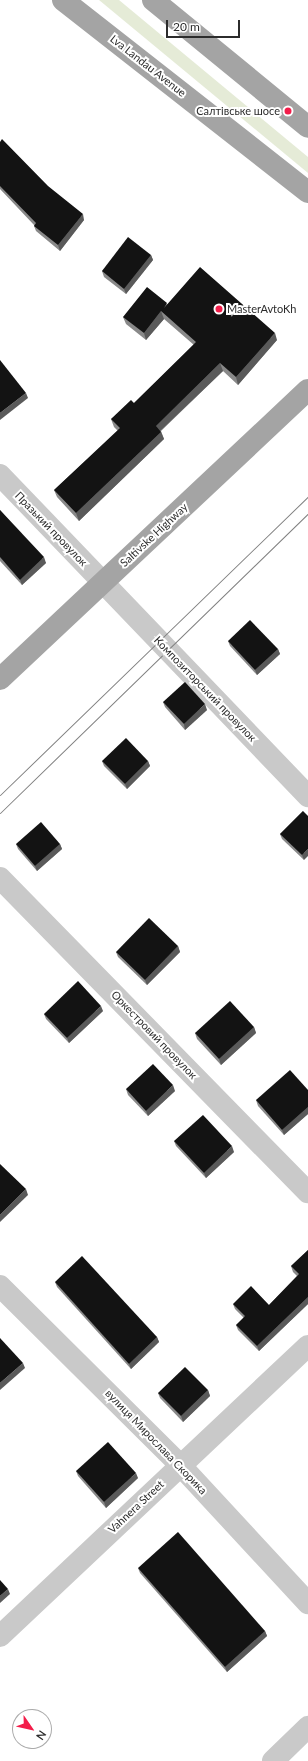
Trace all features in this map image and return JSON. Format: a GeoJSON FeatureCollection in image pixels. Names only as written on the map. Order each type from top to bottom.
{"type":"FeatureCollection","features":[{"type":"Feature","properties":{"kind":"main road","name":"Lva Landau Avenue"},"geometry":{"type":"LineString","coordinates":[[63,0],[308,192]]}},
{"type":"Feature","properties":{"kind":"main road"},"geometry":{"type":"LineString","coordinates":[[153,0],[308,128]]}},
{"type":"Feature","properties":{"kind":"main road","name":"Saltivske Highway"},"geometry":{"type":"LineString","coordinates":[[0,679],[308,390]]}},
{"type":"Feature","properties":{"kind":"street","name":"Празький провулок"},"geometry":{"type":"LineString","coordinates":[[0,475],[102,583]]}},
{"type":"Feature","properties":{"kind":"street","name":"Композиторський провулок"},"geometry":{"type":"LineString","coordinates":[[102,583],[308,796]]}},
{"type":"Feature","properties":{"kind":"street","name":"Оркестровий провулок"},"geometry":{"type":"LineString","coordinates":[[0,878],[308,1192]]}},
{"type":"Feature","properties":{"kind":"street","name":"вулиця Мирослава Скорика"},"geometry":{"type":"LineString","coordinates":[[0,1286],[181,1466],[308,1603]]}},
{"type":"Feature","properties":{"kind":"street","name":"Vahnera Street"},"geometry":{"type":"LineString","coordinates":[[0,1636],[308,1346]]}},
{"type":"Feature","properties":{"kind":"street"},"geometry":{"type":"LineString","coordinates":[[273,1761],[308,1727]]}},
{"type":"Feature","properties":{"kind":"green space"},"geometry":{"type":"Polygon","coordinates":[[[99,0],[119,0],[308,157],[308,173],[99,0]]]}},
{"type":"Feature","properties":{"kind":"building"},"geometry":{"type":"Polygon","coordinates":[[[2,139],[48,186],[83,214],[58,245],[34,226],[36,223],[0,186],[0,142],[2,139]]]}},
{"type":"Feature","properties":{"kind":"building"},"geometry":{"type":"Polygon","coordinates":[[[128,237],[151,255],[124,289],[102,271],[128,237]]]}},
{"type":"Feature","properties":{"kind":"building"},"geometry":{"type":"Polygon","coordinates":[[[200,267],[275,333],[236,377],[220,363],[156,426],[161,432],[76,513],[54,490],[120,428],[111,419],[131,400],[134,403],[196,342],[161,311],[144,333],[123,317],[147,287],[167,303],[164,308],[200,267]]]}},
{"type":"Feature","properties":{"kind":"building"},"geometry":{"type":"Polygon","coordinates":[[[0,360],[26,393],[0,413],[0,360]]]}},
{"type":"Feature","properties":{"kind":"building"},"geometry":{"type":"Polygon","coordinates":[[[0,510],[44,557],[20,580],[0,557],[0,510]]]}},
{"type":"Feature","properties":{"kind":"building"},"geometry":{"type":"Polygon","coordinates":[[[250,620],[278,649],[255,670],[228,641],[250,620]]]}},
{"type":"Feature","properties":{"kind":"building"},"geometry":{"type":"Polygon","coordinates":[[[185,682],[205,704],[184,724],[163,702],[185,682]]]}},
{"type":"Feature","properties":{"kind":"building"},"geometry":{"type":"Polygon","coordinates":[[[126,738],[148,761],[125,784],[102,761],[126,738]]]}},
{"type":"Feature","properties":{"kind":"building"},"geometry":{"type":"Polygon","coordinates":[[[303,811],[308,816],[308,849],[302,855],[280,834],[303,811]]]}},
{"type":"Feature","properties":{"kind":"building"},"geometry":{"type":"Polygon","coordinates":[[[41,822],[60,844],[35,866],[16,844],[41,822]]]}},
{"type":"Feature","properties":{"kind":"building"},"geometry":{"type":"Polygon","coordinates":[[[149,918],[178,946],[145,980],[116,952],[149,918]]]}},
{"type":"Feature","properties":{"kind":"building"},"geometry":{"type":"Polygon","coordinates":[[[78,981],[101,1006],[67,1038],[44,1014],[78,981]]]}},
{"type":"Feature","properties":{"kind":"building"},"geometry":{"type":"Polygon","coordinates":[[[230,1001],[254,1027],[219,1059],[195,1033],[230,1001]]]}},
{"type":"Feature","properties":{"kind":"building"},"geometry":{"type":"Polygon","coordinates":[[[153,1064],[173,1085],[146,1111],[126,1089],[153,1064]]]}},
{"type":"Feature","properties":{"kind":"building"},"geometry":{"type":"Polygon","coordinates":[[[290,1070],[308,1090],[308,1107],[282,1130],[256,1100],[290,1070]]]}},
{"type":"Feature","properties":{"kind":"building"},"geometry":{"type":"Polygon","coordinates":[[[203,1115],[232,1146],[204,1173],[174,1141],[203,1115]]]}},
{"type":"Feature","properties":{"kind":"building"},"geometry":{"type":"Polygon","coordinates":[[[0,1164],[26,1189],[0,1215],[0,1164]]]}},
{"type":"Feature","properties":{"kind":"building"},"geometry":{"type":"Polygon","coordinates":[[[308,1250],[308,1297],[257,1346],[236,1325],[245,1316],[233,1304],[251,1286],[269,1305],[299,1274],[291,1266],[308,1250]]]}},
{"type":"Feature","properties":{"kind":"building"},"geometry":{"type":"Polygon","coordinates":[[[82,1256],[157,1337],[129,1364],[55,1282],[82,1256]]]}},
{"type":"Feature","properties":{"kind":"building"},"geometry":{"type":"Polygon","coordinates":[[[0,1338],[23,1363],[0,1383],[0,1338]]]}},
{"type":"Feature","properties":{"kind":"building"},"geometry":{"type":"Polygon","coordinates":[[[185,1367],[208,1390],[181,1416],[158,1393],[185,1367]]]}},
{"type":"Feature","properties":{"kind":"building"},"geometry":{"type":"Polygon","coordinates":[[[108,1442],[136,1473],[104,1502],[76,1471],[108,1442]]]}},
{"type":"Feature","properties":{"kind":"building"},"geometry":{"type":"Polygon","coordinates":[[[178,1532],[265,1631],[225,1667],[138,1568],[178,1532]]]}},
{"type":"Feature","properties":{"kind":"building"},"geometry":{"type":"Polygon","coordinates":[[[0,1580],[8,1589],[0,1596],[0,1580]]]}},
{"type":"Feature","properties":{"kind":"tram line"},"geometry":{"type":"LineString","coordinates":[[0,795],[308,497]]}},
{"type":"Feature","properties":{"kind":"tram line"},"geometry":{"type":"LineString","coordinates":[[0,813],[308,514]]}},
{"type":"Feature","properties":{"kind":"place","name":"Салтівське шосе"},"geometry":{"type":"Point","coordinates":[288,111]}},
{"type":"Feature","properties":{"kind":"place","name":"MasterAvtoKh"},"geometry":{"type":"Point","coordinates":[219,309]}}]}
